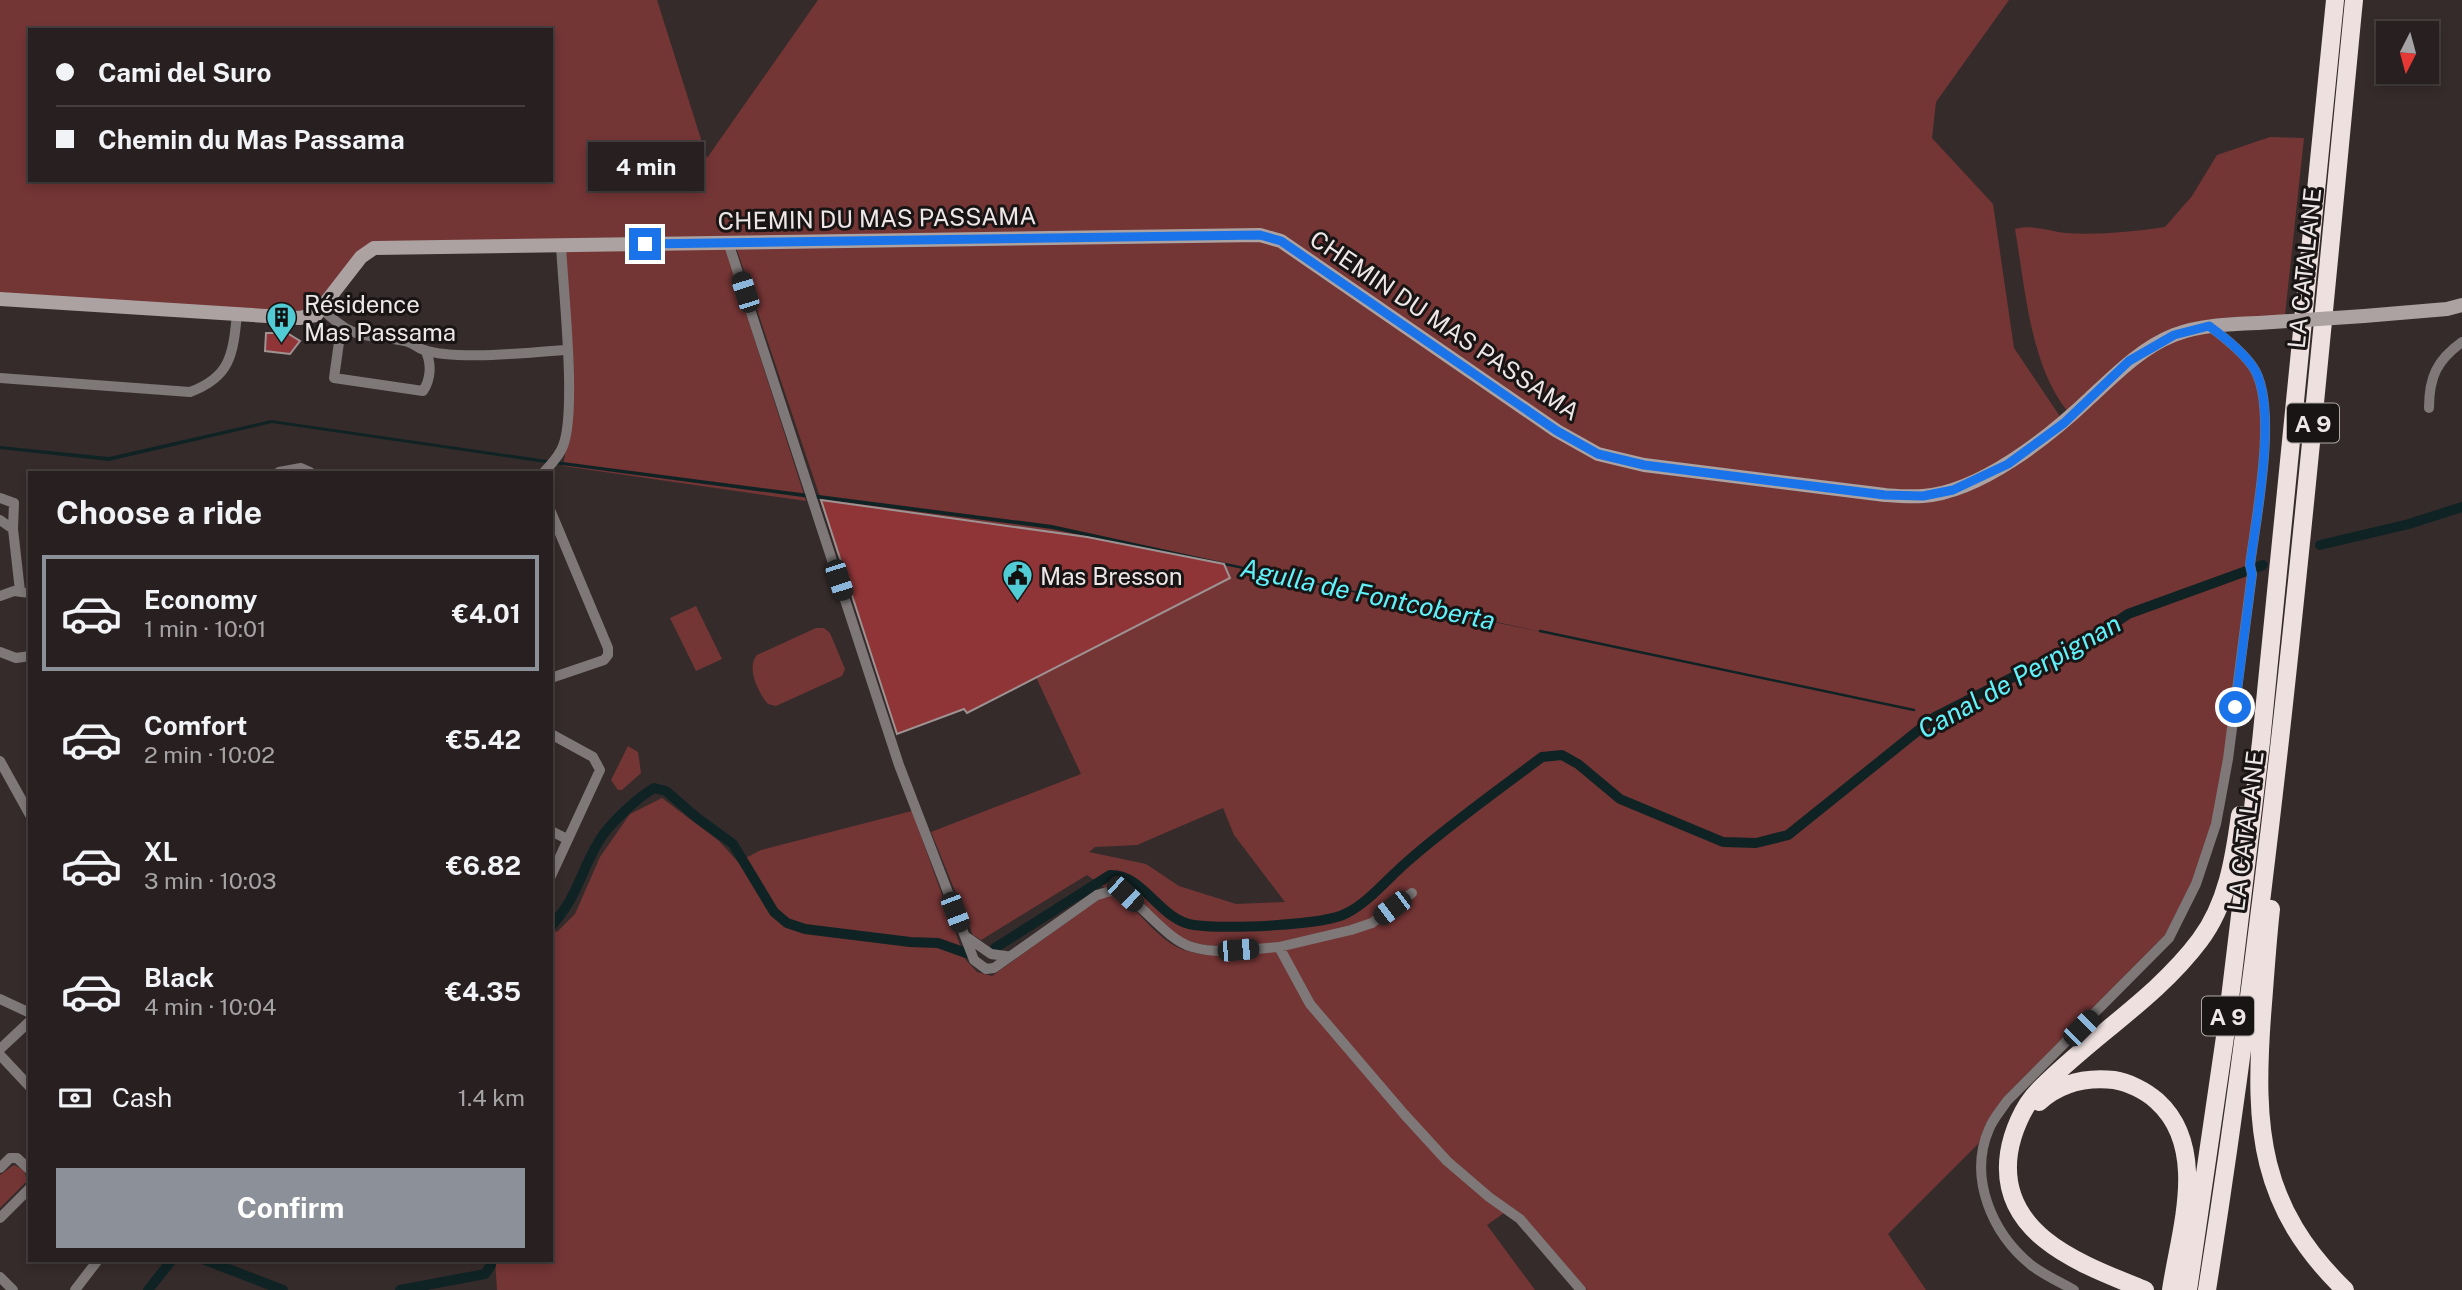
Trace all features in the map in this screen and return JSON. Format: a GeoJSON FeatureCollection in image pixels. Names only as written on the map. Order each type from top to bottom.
{"type":"FeatureCollection","features":[{"type":"Feature","properties":{"kind":"highway","name":"LA CATALANE"},"geometry":{"type":"LineString","coordinates":[[2188,1290],[2227,1023],[2261,742],[2335,0]]}},
{"type":"Feature","properties":{"kind":"highway","name":"LA CATALANE"},"geometry":{"type":"LineString","coordinates":[[2207,1290],[2269,845],[2297,589],[2354,0]]}},
{"type":"Feature","properties":{"kind":"highway"},"geometry":{"type":"LineString","coordinates":[[2145,1290],[2061,1252],[2041,1238],[2025,1221],[2013,1197],[2008,1177],[2011,1142],[2036,1093],[2151,991],[2202,939],[2226,890],[2235,856],[2246,777],[2261,742]]}},
{"type":"Feature","properties":{"kind":"highway"},"geometry":{"type":"LineString","coordinates":[[2269,845],[2275,883],[2258,1075],[2261,1138],[2277,1194],[2302,1241],[2345,1290]]}},
{"type":"Feature","properties":{"kind":"highway"},"geometry":{"type":"LineString","coordinates":[[2021,1118],[2048,1094],[2073,1082],[2095,1078],[2119,1081],[2149,1094],[2169,1111],[2187,1152],[2187,1186],[2171,1290]]}},
{"type":"Feature","properties":{"kind":"street","name":"CHEMIN DU MAS PASSAMA"},"geometry":{"type":"LineString","coordinates":[[321,308],[361,257],[374,248],[1260,235],[1281,241],[1557,431],[1598,454],[1644,465],[1885,495],[1923,496],[1953,490],[2008,464],[2064,423],[2129,361],[2174,335],[2209,326],[2364,316],[2447,309],[2462,305]]}},
{"type":"Feature","properties":{"kind":"street"},"geometry":{"type":"LineString","coordinates":[[728,242],[899,765],[964,936],[979,966],[994,968],[1006,956],[1097,895],[1112,891],[1125,894],[1173,940],[1194,948],[1238,950],[1279,947],[1351,930],[1372,923],[1412,893]]}},
{"type":"Feature","properties":{"kind":"street"},"geometry":{"type":"LineString","coordinates":[[546,470],[558,457],[567,428],[561,245]]}},
{"type":"Feature","properties":{"kind":"street"},"geometry":{"type":"LineString","coordinates":[[0,299],[299,318],[316,315],[321,308],[341,327],[362,336],[408,341],[425,350],[460,354],[566,351]]}},
{"type":"Feature","properties":{"kind":"street"},"geometry":{"type":"LineString","coordinates":[[0,378],[190,392],[206,386],[218,377],[230,362],[237,314]]}},
{"type":"Feature","properties":{"kind":"street"},"geometry":{"type":"LineString","coordinates":[[2074,1290],[2032,1266],[2006,1240],[1985,1202],[1980,1157],[1989,1127],[2007,1101],[2169,938],[2196,884],[2216,824],[2226,772],[2251,569],[2263,455],[2265,404],[2254,368],[2226,338],[2209,326]]}},
{"type":"Feature","properties":{"kind":"street"},"geometry":{"type":"LineString","coordinates":[[341,327],[334,378],[423,391],[430,371],[425,350]]}},
{"type":"Feature","properties":{"kind":"street"},"geometry":{"type":"LineString","coordinates":[[2429,408],[2429,392],[2435,371],[2444,355],[2462,342]]}},
{"type":"Feature","properties":{"kind":"street"},"geometry":{"type":"LineString","coordinates":[[284,471],[301,468],[308,471]]}},
{"type":"Feature","properties":{"kind":"street"},"geometry":{"type":"LineString","coordinates":[[0,498],[14,503],[13,529],[25,592],[0,596]]}},
{"type":"Feature","properties":{"kind":"street"},"geometry":{"type":"LineString","coordinates":[[553,517],[608,648],[608,655],[604,660],[553,677]]}},
{"type":"Feature","properties":{"kind":"street"},"geometry":{"type":"LineString","coordinates":[[0,520],[13,529]]}},
{"type":"Feature","properties":{"kind":"street"},"geometry":{"type":"LineString","coordinates":[[0,652],[16,658],[28,656]]}},
{"type":"Feature","properties":{"kind":"street"},"geometry":{"type":"LineString","coordinates":[[553,734],[593,757],[600,770],[553,871]]}},
{"type":"Feature","properties":{"kind":"street"},"geometry":{"type":"LineString","coordinates":[[0,761],[28,811]]}},
{"type":"Feature","properties":{"kind":"street"},"geometry":{"type":"LineString","coordinates":[[553,832],[566,839]]}},
{"type":"Feature","properties":{"kind":"street"},"geometry":{"type":"LineString","coordinates":[[964,936],[991,954],[1006,956]]}},
{"type":"Feature","properties":{"kind":"street"},"geometry":{"type":"LineString","coordinates":[[1279,947],[1310,1004],[1404,1114],[1447,1161],[1520,1219],[1581,1290]]}},
{"type":"Feature","properties":{"kind":"street"},"geometry":{"type":"LineString","coordinates":[[0,999],[28,1012]]}},
{"type":"Feature","properties":{"kind":"street"},"geometry":{"type":"LineString","coordinates":[[0,1049],[28,1023]]}},
{"type":"Feature","properties":{"kind":"street"},"geometry":{"type":"LineString","coordinates":[[0,1055],[28,1085]]}},
{"type":"Feature","properties":{"kind":"street"},"geometry":{"type":"LineString","coordinates":[[0,1168],[10,1158],[17,1158],[28,1168]]}},
{"type":"Feature","properties":{"kind":"street"},"geometry":{"type":"LineString","coordinates":[[0,1218],[28,1190]]}},
{"type":"Feature","properties":{"kind":"street"},"geometry":{"type":"LineString","coordinates":[[75,1290],[96,1262]]}},
{"type":"Feature","properties":{"kind":"street"},"geometry":{"type":"LineString","coordinates":[[0,1278],[13,1290]]}},
{"type":"Feature","properties":{"kind":"shaded area"},"geometry":{"type":"Polygon","coordinates":[[[0,0],[657,0],[707,158],[818,0],[2009,0],[1936,102],[1932,138],[1993,204],[2014,348],[2061,418],[1997,464],[1962,481],[1924,491],[1886,490],[1645,459],[1599,450],[1559,427],[1284,236],[374,242],[318,304],[306,311],[287,314],[0,295],[0,0]]]}},
{"type":"Feature","properties":{"kind":"shaded area"},"geometry":{"type":"Polygon","coordinates":[[[2270,137],[2304,138],[2285,315],[2172,330],[2068,412],[2055,393],[2037,349],[2015,229],[2034,228],[2090,234],[2165,227],[2192,196],[2217,155],[2270,137]]]}},
{"type":"Feature","properties":{"kind":"shaded area"},"geometry":{"type":"Polygon","coordinates":[[[1260,241],[1279,245],[1596,459],[1954,495],[2132,365],[2176,340],[2210,331],[2249,369],[2256,386],[2260,408],[2260,435],[2256,493],[2246,565],[2248,574],[2224,758],[2212,823],[2192,882],[2165,935],[2003,1098],[1985,1125],[1979,1143],[1888,1234],[1926,1290],[1587,1290],[1538,1233],[1450,1158],[1407,1111],[1314,1002],[1281,942],[1216,946],[1191,942],[1170,931],[1127,891],[1116,887],[1105,888],[1087,875],[981,940],[973,935],[931,832],[1081,774],[1036,677],[1229,579],[1224,564],[1087,537],[821,500],[736,247],[1260,241]],[[1223,808],[1137,845],[1095,847],[1089,852],[1146,864],[1179,886],[1236,904],[1285,902],[1234,835],[1223,808]]]}},
{"type":"Feature","properties":{"kind":"shaded area"},"geometry":{"type":"Polygon","coordinates":[[[725,247],[806,501],[563,466],[571,421],[566,251],[725,247]]]}},
{"type":"Feature","properties":{"kind":"shaded area"},"geometry":{"type":"Polygon","coordinates":[[[696,606],[722,659],[696,671],[670,618],[696,606]]]}},
{"type":"Feature","properties":{"kind":"shaded area"},"geometry":{"type":"Polygon","coordinates":[[[816,628],[824,628],[830,633],[845,669],[842,676],[776,706],[768,704],[757,687],[753,673],[757,655],[816,628]]]}},
{"type":"Feature","properties":{"kind":"shaded area"},"geometry":{"type":"Polygon","coordinates":[[[628,746],[638,752],[641,773],[622,790],[618,790],[611,780],[628,746]]]}},
{"type":"Feature","properties":{"kind":"shaded area"},"geometry":{"type":"Polygon","coordinates":[[[662,798],[719,841],[738,862],[761,850],[912,811],[965,959],[977,972],[992,976],[1099,899],[1113,895],[1122,898],[1164,938],[1181,949],[1207,955],[1276,951],[1401,1117],[1504,1213],[1487,1225],[1535,1290],[497,1290],[495,1262],[553,1262],[553,932],[558,931],[575,914],[600,857],[630,814],[662,798]]]}},
{"type":"Feature","properties":{"kind":"shaded area"},"geometry":{"type":"Polygon","coordinates":[[[14,1165],[24,1170],[27,1181],[0,1208],[0,1175],[14,1165]]]}},
{"type":"Feature","properties":{"kind":"water"},"geometry":{"type":"Polygon","coordinates":[[[271,420],[809,494],[810,498],[272,423],[109,461],[0,449],[0,446],[109,457],[271,420]]]}},
{"type":"Feature","properties":{"kind":"water"},"geometry":{"type":"Polygon","coordinates":[[[811,494],[1052,525],[1542,632],[1052,529],[812,498],[811,494]]]}},
{"type":"Feature","properties":{"kind":"building","name":"Résidence Mas Passama"},"geometry":{"type":"Polygon","coordinates":[[[266,333],[287,333],[300,341],[290,354],[265,351],[266,333]]]}},
{"type":"Feature","properties":{"kind":"building","name":"Mas Bresson"},"geometry":{"type":"Polygon","coordinates":[[[821,500],[1087,537],[1224,564],[1230,578],[967,713],[964,709],[897,734],[821,500]]]}},
{"type":"Feature","properties":{"kind":"waterway","name":"Canal de Perpignan"},"geometry":{"type":"LineString","coordinates":[[2320,545],[2409,524],[2462,507]]}},
{"type":"Feature","properties":{"kind":"waterway","name":"Canal de Perpignan"},"geometry":{"type":"LineString","coordinates":[[995,948],[1110,875],[1133,882],[1171,915],[1194,925],[1272,925],[1317,921],[1347,913],[1379,889],[1440,834],[1542,757],[1562,755],[1578,764],[1620,799],[1723,842],[1756,843],[1788,835],[1935,717],[2103,631],[2128,614],[2263,565]]}},
{"type":"Feature","properties":{"kind":"waterway","name":"Agulla de Fontcoberta"},"geometry":{"type":"LineString","coordinates":[[1540,631],[1914,710]]}},
{"type":"Feature","properties":{"kind":"waterway","name":"Canal de Perpignan"},"geometry":{"type":"LineString","coordinates":[[553,924],[573,895],[593,852],[609,827],[654,788],[666,791],[733,844],[774,912],[787,923],[805,929],[938,943],[966,953]]}},
{"type":"Feature","properties":{"kind":"waterway","name":"Canal de Perpignan"},"geometry":{"type":"LineString","coordinates":[[148,1290],[170,1262]]}},
{"type":"Feature","properties":{"kind":"waterway","name":"Canal de Perpignan"},"geometry":{"type":"LineString","coordinates":[[210,1262],[283,1290]]}},
{"type":"Feature","properties":{"kind":"waterway","name":"Canal de Perpignan"},"geometry":{"type":"LineString","coordinates":[[400,1290],[485,1274],[490,1262]]}},
{"type":"Feature","properties":{"kind":"place","name":"Résidence Mas Passama"},"geometry":{"type":"Point","coordinates":[281,345]}},
{"type":"Feature","properties":{"kind":"place","name":"Mas Bresson"},"geometry":{"type":"Point","coordinates":[1017,603]}},
{"type":"Feature","properties":{"kind":"route"},"geometry":{"type":"LineString","coordinates":[[645,244],[1260,235],[1281,241],[1557,431],[1598,454],[1644,465],[1885,495],[1923,496],[1953,490],[2008,464],[2064,423],[2129,361],[2174,335],[2209,326],[2226,338],[2254,368],[2265,404],[2264,443],[2250,565],[2252,574],[2235,707]]}}]}
